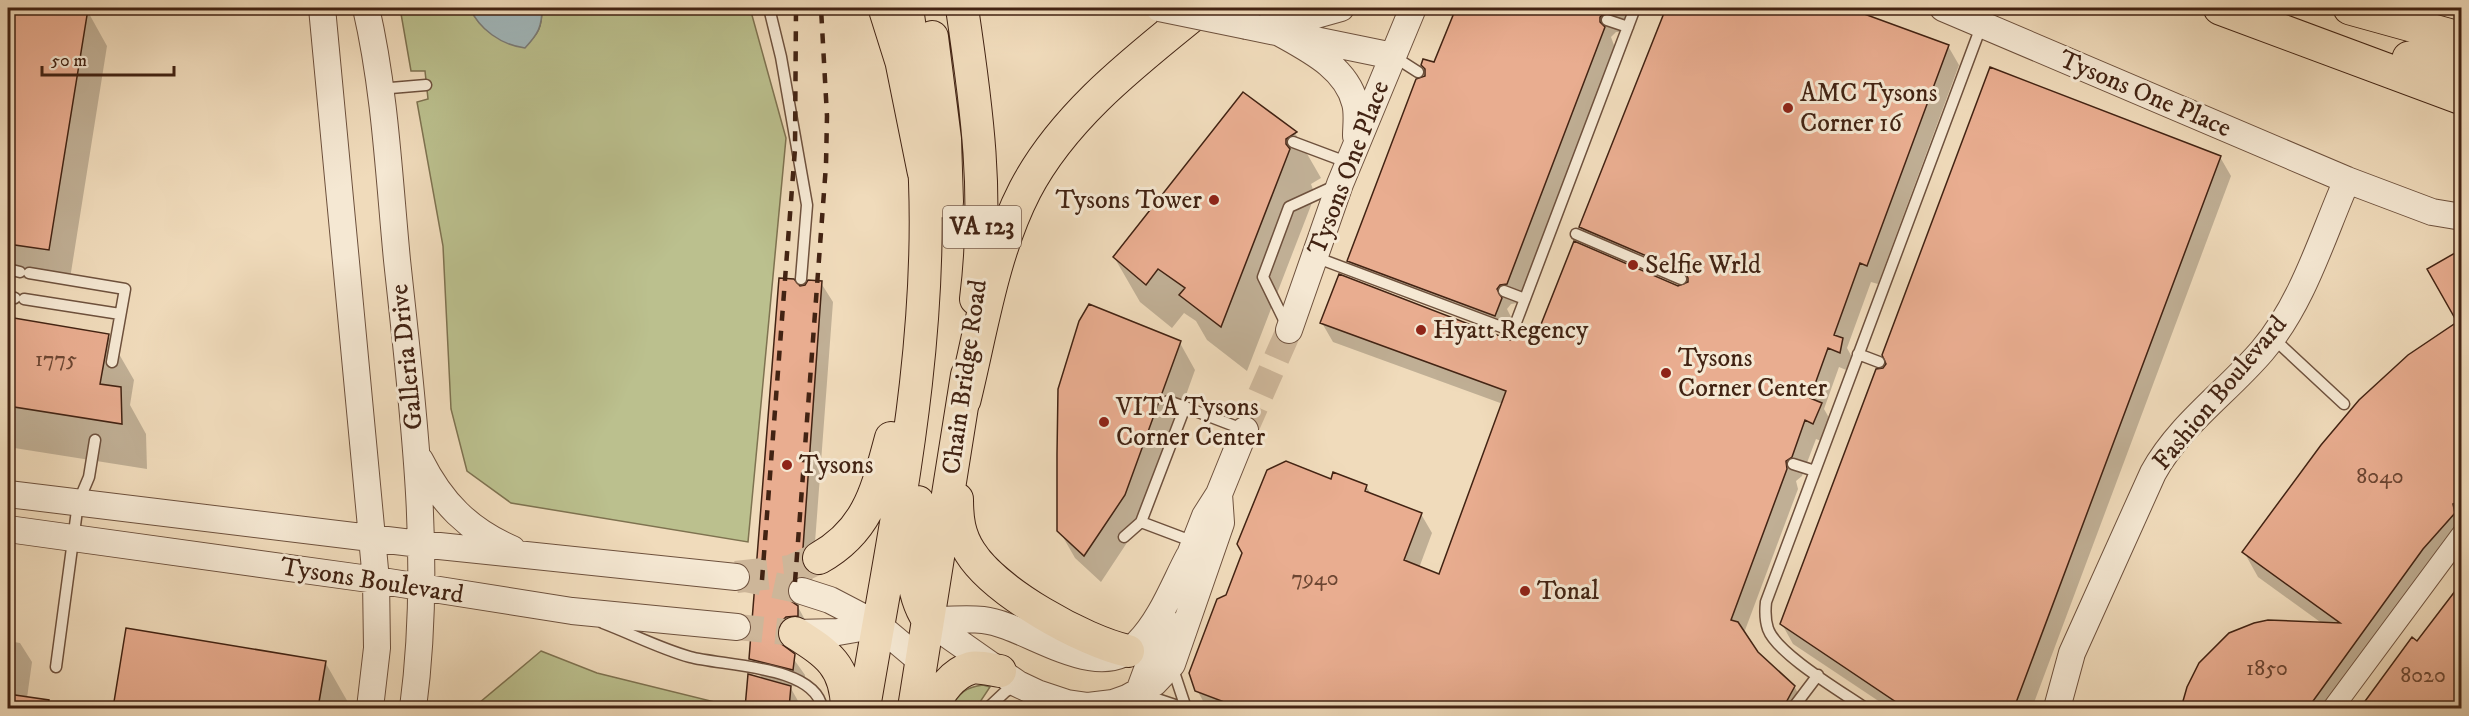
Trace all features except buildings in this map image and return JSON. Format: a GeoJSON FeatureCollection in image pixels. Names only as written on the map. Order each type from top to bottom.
{"type":"FeatureCollection","features":[{"type":"Feature","properties":{"kind":"highway"},"geometry":{"type":"LineString","coordinates":[[885,8],[902,62],[924,171]]}},
{"type":"Feature","properties":{"kind":"highway"},"geometry":{"type":"LineString","coordinates":[[964,400],[1002,243],[1025,190],[1046,157],[1076,120],[1140,57],[1201,8]]}},
{"type":"Feature","properties":{"kind":"highway"},"geometry":{"type":"LineString","coordinates":[[2221,8],[2462,72]]}},
{"type":"Feature","properties":{"kind":"highway"},"geometry":{"type":"LineString","coordinates":[[2221,8],[2462,98]]}},
{"type":"Feature","properties":{"kind":"highway"},"geometry":{"type":"LineString","coordinates":[[2350,8],[2462,39]]}},
{"type":"Feature","properties":{"kind":"main road","name":"Chain Bridge Road"},"geometry":{"type":"LineString","coordinates":[[864,708],[869,676],[887,632],[922,324],[926,250],[924,171],[918,88],[907,8]]}},
{"type":"Feature","properties":{"kind":"main road"},"geometry":{"type":"LineString","coordinates":[[887,632],[905,606],[922,608],[914,530],[938,359],[947,219],[945,139],[927,8]]}},
{"type":"Feature","properties":{"kind":"main road","name":"Chain Bridge Road"},"geometry":{"type":"LineString","coordinates":[[914,708],[921,661],[922,608],[939,559],[964,400],[982,252],[981,139],[962,8]]}},
{"type":"Feature","properties":{"kind":"main road"},"geometry":{"type":"LineString","coordinates":[[819,558],[853,533],[875,495],[922,324]]}},
{"type":"Feature","properties":{"kind":"main road"},"geometry":{"type":"LineString","coordinates":[[957,446],[959,530],[970,553],[993,578],[1043,613],[1103,645],[1128,651]]}},
{"type":"Feature","properties":{"kind":"main road"},"geometry":{"type":"LineString","coordinates":[[795,633],[821,650],[838,666],[847,689],[847,708]]}},
{"type":"Feature","properties":{"kind":"main road"},"geometry":{"type":"LineString","coordinates":[[933,708],[938,694],[955,676],[972,668],[1027,689]]}},
{"type":"Feature","properties":{"kind":"street","name":"Galleria Drive"},"geometry":{"type":"LineString","coordinates":[[322,8],[376,579],[377,648],[370,708]]}},
{"type":"Feature","properties":{"kind":"street","name":"Galleria Drive"},"geometry":{"type":"LineString","coordinates":[[366,8],[379,89],[418,457],[423,587],[422,638],[412,708]]}},
{"type":"Feature","properties":{"kind":"street"},"geometry":{"type":"LineString","coordinates":[[1159,8],[1392,56]]}},
{"type":"Feature","properties":{"kind":"street"},"geometry":{"type":"LineString","coordinates":[[1247,26],[1284,24],[1341,8]]}},
{"type":"Feature","properties":{"kind":"street","name":"Tysons One Place"},"geometry":{"type":"LineString","coordinates":[[1289,330],[1349,164],[1413,8]]}},
{"type":"Feature","properties":{"kind":"street","name":"Tysons One Place"},"geometry":{"type":"LineString","coordinates":[[1943,8],[2347,180],[2432,212],[2462,217]]}},
{"type":"Feature","properties":{"kind":"street"},"geometry":{"type":"LineString","coordinates":[[1278,32],[1313,52],[1344,79],[1355,103],[1349,164]]}},
{"type":"Feature","properties":{"kind":"street","name":"Fashion Boulevard"},"geometry":{"type":"LineString","coordinates":[[2057,708],[2072,653],[2134,510],[2163,455],[2184,428],[2261,352],[2272,337],[2290,309],[2347,180]]}},
{"type":"Feature","properties":{"kind":"street"},"geometry":{"type":"LineString","coordinates":[[1134,701],[1191,549],[1205,516],[1219,494],[1245,430]]}},
{"type":"Feature","properties":{"kind":"street"},"geometry":{"type":"LineString","coordinates":[[418,457],[440,497],[461,519],[484,535],[530,557]]}},
{"type":"Feature","properties":{"kind":"street","name":"Tysons Boulevard"},"geometry":{"type":"LineString","coordinates":[[8,494],[530,557],[736,577]]}},
{"type":"Feature","properties":{"kind":"street"},"geometry":{"type":"LineString","coordinates":[[922,608],[1027,689],[1066,703],[1088,706],[1134,701],[1172,664],[1221,523],[1219,494]]}},
{"type":"Feature","properties":{"kind":"street","name":"Tysons Boulevard"},"geometry":{"type":"LineString","coordinates":[[8,529],[376,579],[572,611],[737,627]]}},
{"type":"Feature","properties":{"kind":"street"},"geometry":{"type":"LineString","coordinates":[[2333,708],[2462,534]]}},
{"type":"Feature","properties":{"kind":"street"},"geometry":{"type":"LineString","coordinates":[[922,608],[984,620],[1026,634],[1063,650],[1091,658],[1112,658],[1138,645],[1152,626],[1191,549]]}},
{"type":"Feature","properties":{"kind":"street"},"geometry":{"type":"LineString","coordinates":[[802,591],[830,600],[887,632],[921,661]]}},
{"type":"Feature","properties":{"kind":"street"},"geometry":{"type":"LineString","coordinates":[[795,633],[887,632]]}},
{"type":"Feature","properties":{"kind":"lane"},"geometry":{"type":"LineString","coordinates":[[769,8],[781,57],[807,205],[801,279]]}},
{"type":"Feature","properties":{"kind":"lane"},"geometry":{"type":"LineString","coordinates":[[1315,257],[1512,332],[1635,8]]}},
{"type":"Feature","properties":{"kind":"lane"},"geometry":{"type":"LineString","coordinates":[[1607,20],[1628,27]]}},
{"type":"Feature","properties":{"kind":"lane"},"geometry":{"type":"LineString","coordinates":[[1865,708],[1782,649],[1769,630],[1765,616],[1766,602],[1982,24]]}},
{"type":"Feature","properties":{"kind":"lane"},"geometry":{"type":"LineString","coordinates":[[1392,56],[1418,72]]}},
{"type":"Feature","properties":{"kind":"lane"},"geometry":{"type":"LineString","coordinates":[[379,89],[426,85]]}},
{"type":"Feature","properties":{"kind":"lane"},"geometry":{"type":"LineString","coordinates":[[1293,142],[1349,164]]}},
{"type":"Feature","properties":{"kind":"lane"},"geometry":{"type":"LineString","coordinates":[[1289,330],[1263,277],[1289,207],[1349,164]]}},
{"type":"Feature","properties":{"kind":"lane"},"geometry":{"type":"LineString","coordinates":[[1576,234],[1681,279]]}},
{"type":"Feature","properties":{"kind":"lane"},"geometry":{"type":"LineString","coordinates":[[8,269],[125,289],[112,362]]}},
{"type":"Feature","properties":{"kind":"lane"},"geometry":{"type":"LineString","coordinates":[[1504,291],[1525,299]]}},
{"type":"Feature","properties":{"kind":"lane"},"geometry":{"type":"LineString","coordinates":[[16,298],[120,314]]}},
{"type":"Feature","properties":{"kind":"lane"},"geometry":{"type":"LineString","coordinates":[[2272,337],[2344,405]]}},
{"type":"Feature","properties":{"kind":"lane"},"geometry":{"type":"LineString","coordinates":[[1858,354],[1879,362]]}},
{"type":"Feature","properties":{"kind":"lane"},"geometry":{"type":"LineString","coordinates":[[1168,401],[1245,430]]}},
{"type":"Feature","properties":{"kind":"lane"},"geometry":{"type":"LineString","coordinates":[[1124,537],[1141,522],[1185,407]]}},
{"type":"Feature","properties":{"kind":"lane"},"geometry":{"type":"LineString","coordinates":[[56,667],[78,502],[89,477],[94,440]]}},
{"type":"Feature","properties":{"kind":"lane"},"geometry":{"type":"LineString","coordinates":[[1793,464],[1815,471]]}},
{"type":"Feature","properties":{"kind":"lane"},"geometry":{"type":"LineString","coordinates":[[1141,522],[1191,549]]}},
{"type":"Feature","properties":{"kind":"lane"},"geometry":{"type":"LineString","coordinates":[[572,611],[690,657],[760,668],[801,683],[814,692],[822,708]]}},
{"type":"Feature","properties":{"kind":"lane"},"geometry":{"type":"LineString","coordinates":[[1134,701],[1185,708],[1172,664]]}},
{"type":"Feature","properties":{"kind":"lane"},"geometry":{"type":"LineString","coordinates":[[1792,708],[1818,675]]}},
{"type":"Feature","properties":{"kind":"lane"},"geometry":{"type":"LineString","coordinates":[[988,708],[1005,692],[1027,689]]}},
{"type":"Feature","properties":{"kind":"green space"},"geometry":{"type":"Polygon","coordinates":[[[400,8],[470,8],[485,29],[507,42],[524,47],[539,30],[542,8],[750,8],[786,138],[748,542],[511,503],[467,471],[451,409],[443,246],[417,102],[428,99],[425,71],[411,71],[400,8]]]}},
{"type":"Feature","properties":{"kind":"green space"},"geometry":{"type":"Polygon","coordinates":[[[541,651],[597,673],[723,704],[723,708],[473,708],[541,651]]]}},
{"type":"Feature","properties":{"kind":"green space"},"geometry":{"type":"Polygon","coordinates":[[[983,685],[990,687],[976,708],[951,708],[963,692],[983,685]]]}},
{"type":"Feature","properties":{"kind":"water"},"geometry":{"type":"Polygon","coordinates":[[[470,8],[542,8],[540,25],[525,48],[516,46],[492,35],[479,23],[470,8]]]}},
{"type":"Feature","properties":{"kind":"tunnel"},"geometry":{"type":"LineString","coordinates":[[1245,430],[1289,330]]}},
{"type":"Feature","properties":{"kind":"tunnel"},"geometry":{"type":"LineString","coordinates":[[736,577],[791,571],[819,558]]}},
{"type":"Feature","properties":{"kind":"tunnel"},"geometry":{"type":"LineString","coordinates":[[736,577],[802,591]]}},
{"type":"Feature","properties":{"kind":"tunnel"},"geometry":{"type":"LineString","coordinates":[[737,627],[795,633]]}},
{"type":"Feature","properties":{"kind":"railway"},"geometry":{"type":"LineString","coordinates":[[762,580],[795,149],[796,8]]}},
{"type":"Feature","properties":{"kind":"railway"},"geometry":{"type":"LineString","coordinates":[[795,582],[826,165],[827,116],[821,8]]}},
{"type":"Feature","properties":{"kind":"place","name":"AMC Tysons Corner 16"},"geometry":{"type":"Point","coordinates":[1788,108]}},
{"type":"Feature","properties":{"kind":"place","name":"Tysons Tower"},"geometry":{"type":"Point","coordinates":[1214,200]}},
{"type":"Feature","properties":{"kind":"place","name":"Selfie Wrld"},"geometry":{"type":"Point","coordinates":[1633,265]}},
{"type":"Feature","properties":{"kind":"place","name":"Hyatt Regency"},"geometry":{"type":"Point","coordinates":[1421,330]}},
{"type":"Feature","properties":{"kind":"place","name":"Tysons Corner Center"},"geometry":{"type":"Point","coordinates":[1666,373]}},
{"type":"Feature","properties":{"kind":"place","name":"VITA Tysons Corner Center"},"geometry":{"type":"Point","coordinates":[1104,422]}},
{"type":"Feature","properties":{"kind":"place","name":"Tysons"},"geometry":{"type":"Point","coordinates":[787,465]}},
{"type":"Feature","properties":{"kind":"place","name":"Tonal"},"geometry":{"type":"Point","coordinates":[1525,591]}}]}
